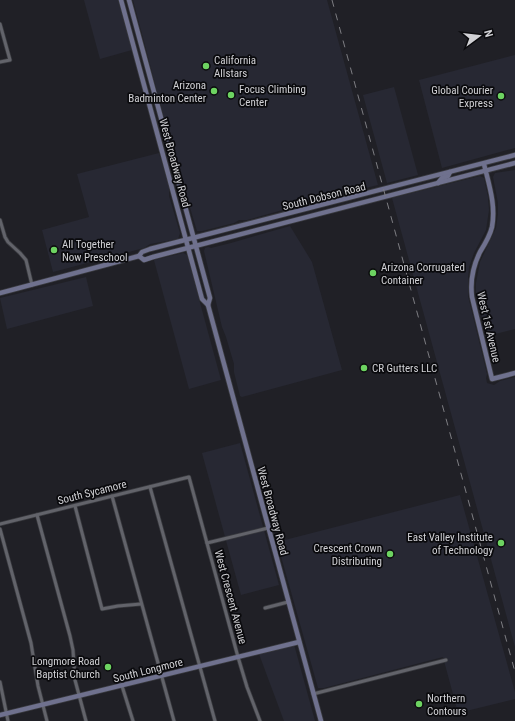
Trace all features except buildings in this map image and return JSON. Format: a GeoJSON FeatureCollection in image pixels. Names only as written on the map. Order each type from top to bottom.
{"type":"FeatureCollection","features":[{"type":"Feature","properties":{"kind":"main road","name":"West Broadway Road"},"geometry":{"type":"LineString","coordinates":[[121,0],[202,299],[208,305],[321,721]]}},
{"type":"Feature","properties":{"kind":"main road","name":"West Broadway Road"},"geometry":{"type":"LineString","coordinates":[[129,0],[197,246],[210,298],[208,305]]}},
{"type":"Feature","properties":{"kind":"main road","name":"South Dobson Road"},"geometry":{"type":"LineString","coordinates":[[0,293],[139,256],[142,252],[186,240],[515,155]]}},
{"type":"Feature","properties":{"kind":"main road","name":"South Dobson Road"},"geometry":{"type":"LineString","coordinates":[[139,256],[144,260],[515,163]]}},
{"type":"Feature","properties":{"kind":"main road","name":"West 1st Avenue"},"geometry":{"type":"LineString","coordinates":[[484,164],[493,199],[492,226],[473,270],[471,291],[492,379],[515,373]]}},
{"type":"Feature","properties":{"kind":"main road"},"geometry":{"type":"LineString","coordinates":[[438,183],[442,178],[448,176],[450,172]]}},
{"type":"Feature","properties":{"kind":"main road","name":"South Longmore"},"geometry":{"type":"LineString","coordinates":[[0,715],[299,642]]}},
{"type":"Feature","properties":{"kind":"street"},"geometry":{"type":"LineString","coordinates":[[0,24],[10,60],[0,62]]}},
{"type":"Feature","properties":{"kind":"street"},"geometry":{"type":"LineString","coordinates":[[0,222],[8,242],[26,260],[32,285]]}},
{"type":"Feature","properties":{"kind":"street","name":"South Sycamore"},"geometry":{"type":"LineString","coordinates":[[0,524],[189,477]]}},
{"type":"Feature","properties":{"kind":"street","name":"West Crescent Avenue"},"geometry":{"type":"LineString","coordinates":[[189,477],[238,657],[247,687],[260,721]]}},
{"type":"Feature","properties":{"kind":"street"},"geometry":{"type":"LineString","coordinates":[[150,486],[215,721]]}},
{"type":"Feature","properties":{"kind":"street"},"geometry":{"type":"LineString","coordinates":[[112,496],[174,721]]}},
{"type":"Feature","properties":{"kind":"street"},"geometry":{"type":"LineString","coordinates":[[74,506],[102,609],[141,604]]}},
{"type":"Feature","properties":{"kind":"street"},"geometry":{"type":"LineString","coordinates":[[37,515],[70,636],[73,650],[75,680],[86,721]]}},
{"type":"Feature","properties":{"kind":"street"},"geometry":{"type":"LineString","coordinates":[[207,543],[268,528]]}},
{"type":"Feature","properties":{"kind":"street"},"geometry":{"type":"LineString","coordinates":[[0,529],[31,644],[38,686],[47,721]]}},
{"type":"Feature","properties":{"kind":"street"},"geometry":{"type":"LineString","coordinates":[[265,608],[288,602]]}},
{"type":"Feature","properties":{"kind":"street"},"geometry":{"type":"LineString","coordinates":[[313,694],[446,660]]}},
{"type":"Feature","properties":{"kind":"street"},"geometry":{"type":"LineString","coordinates":[[0,682],[8,721]]}},
{"type":"Feature","properties":{"kind":"street"},"geometry":{"type":"LineString","coordinates":[[122,686],[133,721]]}},
{"type":"Feature","properties":{"kind":"shaded area"},"geometry":{"type":"Polygon","coordinates":[[[84,0],[118,0],[132,50],[100,59],[84,0]]]}},
{"type":"Feature","properties":{"kind":"shaded area"},"geometry":{"type":"Polygon","coordinates":[[[133,0],[327,0],[378,185],[293,205],[286,207],[286,209],[247,220],[239,220],[234,223],[197,231],[177,164],[176,155],[167,129],[133,0]]]}},
{"type":"Feature","properties":{"kind":"shaded area"},"geometry":{"type":"Polygon","coordinates":[[[515,55],[515,148],[442,168],[419,80],[515,55]]]}},
{"type":"Feature","properties":{"kind":"shaded area"},"geometry":{"type":"Polygon","coordinates":[[[394,87],[418,175],[387,183],[363,95],[394,87]]]}},
{"type":"Feature","properties":{"kind":"shaded area"},"geometry":{"type":"Polygon","coordinates":[[[159,153],[169,187],[169,196],[180,233],[178,239],[150,244],[144,248],[53,272],[42,230],[89,217],[77,174],[159,153]]]}},
{"type":"Feature","properties":{"kind":"shaded area"},"geometry":{"type":"Polygon","coordinates":[[[515,170],[515,329],[487,336],[476,294],[476,283],[480,262],[496,228],[498,203],[493,177],[495,173],[515,170]]]}},
{"type":"Feature","properties":{"kind":"shaded area"},"geometry":{"type":"Polygon","coordinates":[[[480,176],[484,178],[489,210],[486,230],[474,253],[469,267],[468,296],[487,374],[487,383],[494,385],[500,381],[515,377],[515,647],[392,198],[480,176]]]}},
{"type":"Feature","properties":{"kind":"shaded area"},"geometry":{"type":"Polygon","coordinates":[[[290,226],[312,262],[342,370],[242,397],[240,396],[234,372],[234,364],[222,327],[204,251],[205,248],[208,247],[211,248],[231,243],[290,226]]]}},
{"type":"Feature","properties":{"kind":"shaded area"},"geometry":{"type":"Polygon","coordinates":[[[183,253],[187,255],[221,380],[189,389],[154,260],[183,253]]]}},
{"type":"Feature","properties":{"kind":"shaded area"},"geometry":{"type":"Polygon","coordinates":[[[86,277],[93,306],[7,329],[0,298],[86,277]]]}},
{"type":"Feature","properties":{"kind":"shaded area"},"geometry":{"type":"Polygon","coordinates":[[[240,443],[279,585],[241,595],[202,453],[240,443]]]}},
{"type":"Feature","properties":{"kind":"shaded area"},"geometry":{"type":"Polygon","coordinates":[[[460,495],[515,692],[515,699],[458,713],[443,657],[324,688],[318,688],[277,542],[460,495]]]}},
{"type":"Feature","properties":{"kind":"shaded area"},"geometry":{"type":"Polygon","coordinates":[[[294,646],[295,648],[315,721],[284,721],[259,654],[294,646]]]}},
{"type":"Feature","properties":{"kind":"railway"},"geometry":{"type":"LineString","coordinates":[[332,0],[515,672]]}},
{"type":"Feature","properties":{"kind":"place","name":"California Allstars"},"geometry":{"type":"Point","coordinates":[206,66]}},
{"type":"Feature","properties":{"kind":"place","name":"Arizona Badminton Center"},"geometry":{"type":"Point","coordinates":[214,91]}},
{"type":"Feature","properties":{"kind":"place","name":"Focus Climbing Center"},"geometry":{"type":"Point","coordinates":[231,95]}},
{"type":"Feature","properties":{"kind":"place","name":"Global Courier Express"},"geometry":{"type":"Point","coordinates":[501,96]}},
{"type":"Feature","properties":{"kind":"place","name":"All Together Now Preschool"},"geometry":{"type":"Point","coordinates":[54,250]}},
{"type":"Feature","properties":{"kind":"place","name":"Arizona Corrugated Container"},"geometry":{"type":"Point","coordinates":[373,273]}},
{"type":"Feature","properties":{"kind":"place","name":"CR Gutters LLC"},"geometry":{"type":"Point","coordinates":[364,368]}},
{"type":"Feature","properties":{"kind":"place","name":"East Valley Institute of Technology"},"geometry":{"type":"Point","coordinates":[501,543]}},
{"type":"Feature","properties":{"kind":"place","name":"Crescent Crown Distributing"},"geometry":{"type":"Point","coordinates":[390,554]}},
{"type":"Feature","properties":{"kind":"place","name":"Longmore Road Baptist Church"},"geometry":{"type":"Point","coordinates":[108,667]}},
{"type":"Feature","properties":{"kind":"place","name":"Northern Contours"},"geometry":{"type":"Point","coordinates":[419,704]}}]}
